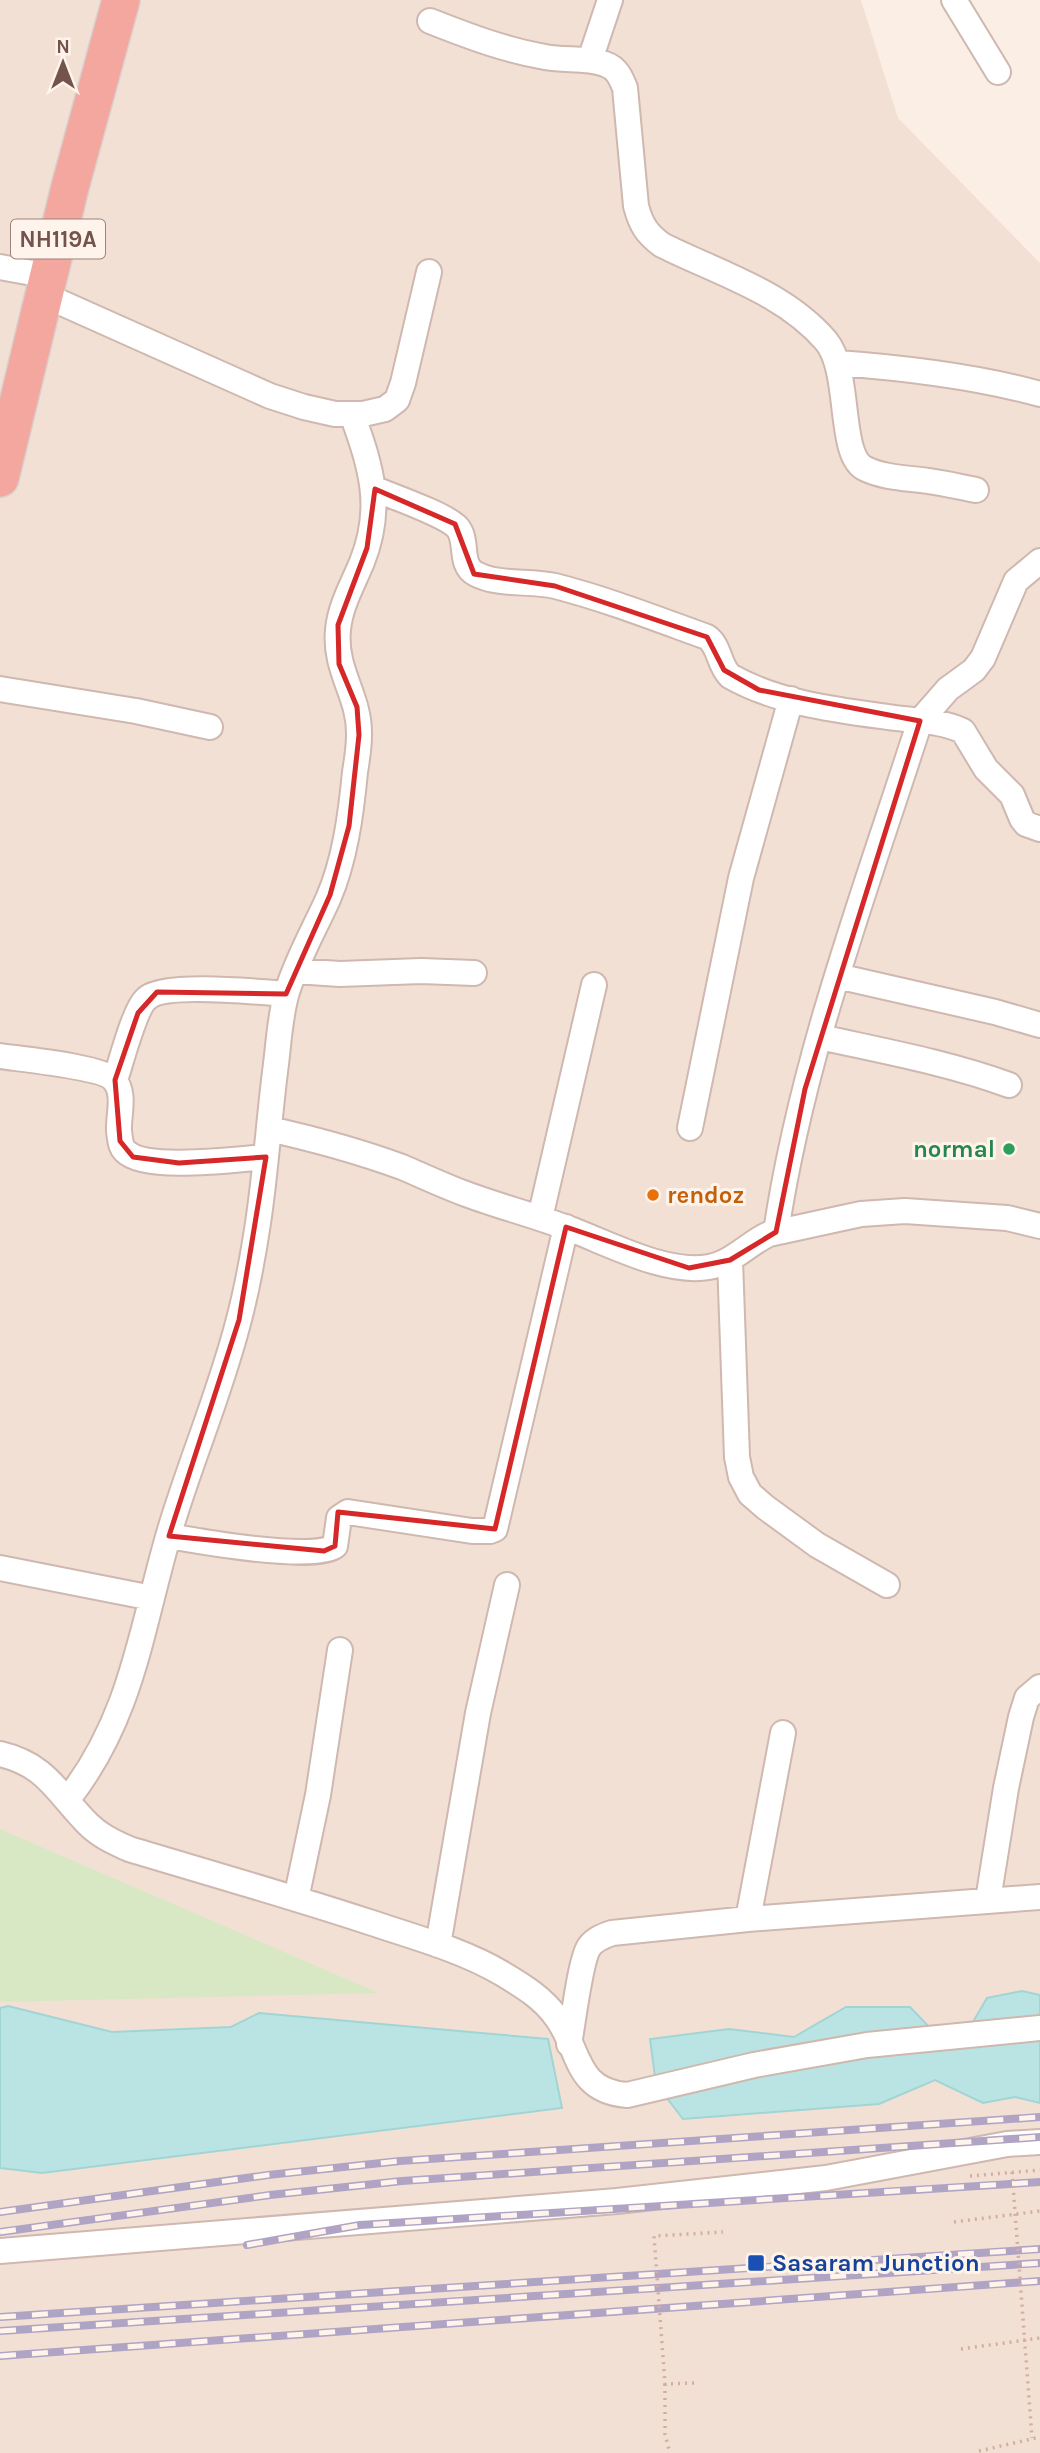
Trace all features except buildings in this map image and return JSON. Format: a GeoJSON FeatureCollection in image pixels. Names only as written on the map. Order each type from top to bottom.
{"type":"FeatureCollection","features":[{"type":"Feature","properties":{"kind":"highway","name":"NH119A"},"geometry":{"type":"LineString","coordinates":[[0,478],[96,85],[121,0]]}},
{"type":"Feature","properties":{"kind":"street"},"geometry":{"type":"LineString","coordinates":[[590,60],[610,0]]}},
{"type":"Feature","properties":{"kind":"street"},"geometry":{"type":"LineString","coordinates":[[954,0],[998,72]]}},
{"type":"Feature","properties":{"kind":"street"},"geometry":{"type":"LineString","coordinates":[[430,21],[516,52],[548,58],[590,60],[608,65],[620,74],[625,88],[636,206],[640,223],[648,234],[662,245],[761,291],[794,312],[827,342],[838,363],[849,445],[853,458],[862,468],[879,474],[975,490]]}},
{"type":"Feature","properties":{"kind":"street"},"geometry":{"type":"LineString","coordinates":[[0,267],[47,285],[270,396],[335,414],[363,414],[385,409],[397,400],[429,272]]}},
{"type":"Feature","properties":{"kind":"street"},"geometry":{"type":"LineString","coordinates":[[838,363],[921,372],[1040,394]]}},
{"type":"Feature","properties":{"kind":"street"},"geometry":{"type":"LineString","coordinates":[[68,1799],[88,1774],[107,1741],[123,1703],[169,1536],[239,1320],[251,1266],[286,994],[305,943],[330,895],[349,826],[359,735],[357,707],[339,664],[338,625],[368,548],[375,489],[352,414]]}},
{"type":"Feature","properties":{"kind":"street"},"geometry":{"type":"LineString","coordinates":[[375,489],[455,524],[460,531],[469,569],[474,574],[500,580],[555,586],[707,637],[714,642],[724,670],[730,676],[759,690],[873,715],[952,726],[963,731],[986,769],[1012,795],[1022,819],[1026,824],[1040,829]]}},
{"type":"Feature","properties":{"kind":"street"},"geometry":{"type":"LineString","coordinates":[[776,1232],[793,1134],[837,976],[920,721],[948,689],[978,664],[991,642],[1016,581],[1040,561]]}},
{"type":"Feature","properties":{"kind":"street"},"geometry":{"type":"LineString","coordinates":[[0,689],[136,711],[210,727]]}},
{"type":"Feature","properties":{"kind":"street"},"geometry":{"type":"LineString","coordinates":[[690,1128],[741,878],[791,699]]}},
{"type":"Feature","properties":{"kind":"street"},"geometry":{"type":"LineString","coordinates":[[295,971],[340,974],[421,971],[474,973]]}},
{"type":"Feature","properties":{"kind":"street"},"geometry":{"type":"LineString","coordinates":[[837,976],[1040,1025]]}},
{"type":"Feature","properties":{"kind":"street"},"geometry":{"type":"LineString","coordinates":[[540,1218],[594,985]]}},
{"type":"Feature","properties":{"kind":"street"},"geometry":{"type":"LineString","coordinates":[[115,1080],[138,1013],[145,999],[157,992],[216,990],[286,994]]}},
{"type":"Feature","properties":{"kind":"street"},"geometry":{"type":"LineString","coordinates":[[820,1037],[989,1078],[1009,1086]]}},
{"type":"Feature","properties":{"kind":"street"},"geometry":{"type":"LineString","coordinates":[[0,1056],[89,1070],[106,1074],[115,1080],[120,1093],[120,1141],[124,1150],[133,1157],[179,1163],[266,1157]]}},
{"type":"Feature","properties":{"kind":"street"},"geometry":{"type":"LineString","coordinates":[[269,1129],[362,1154],[463,1193],[566,1227],[667,1265],[689,1268],[711,1267],[730,1259],[755,1240],[776,1232],[861,1214],[905,1211],[1007,1219],[1040,1226]]}},
{"type":"Feature","properties":{"kind":"street"},"geometry":{"type":"LineString","coordinates":[[169,1536],[262,1549],[324,1551],[335,1546],[339,1518],[348,1512],[472,1531],[495,1529],[566,1227]]}},
{"type":"Feature","properties":{"kind":"street"},"geometry":{"type":"LineString","coordinates":[[730,1259],[735,1338],[737,1457],[741,1477],[750,1494],[817,1545],[887,1585]]}},
{"type":"Feature","properties":{"kind":"street"},"geometry":{"type":"LineString","coordinates":[[0,1568],[152,1598]]}},
{"type":"Feature","properties":{"kind":"street"},"geometry":{"type":"LineString","coordinates":[[438,1945],[474,1737],[507,1585]]}},
{"type":"Feature","properties":{"kind":"street"},"geometry":{"type":"LineString","coordinates":[[296,1899],[318,1795],[340,1650]]}},
{"type":"Feature","properties":{"kind":"street"},"geometry":{"type":"LineString","coordinates":[[988,1900],[1006,1788],[1021,1717],[1027,1698],[1040,1687]]}},
{"type":"Feature","properties":{"kind":"street"},"geometry":{"type":"LineString","coordinates":[[748,1919],[783,1733]]}},
{"type":"Feature","properties":{"kind":"street"},"geometry":{"type":"LineString","coordinates":[[0,1754],[29,1765],[51,1780],[87,1823],[106,1839],[129,1849],[438,1945],[500,1972],[539,1997],[558,2019],[590,2079],[607,2093],[627,2095],[754,2065],[867,2045],[1040,2028]]}},
{"type":"Feature","properties":{"kind":"street"},"geometry":{"type":"LineString","coordinates":[[569,2043],[588,1948],[598,1938],[612,1933],[748,1919],[1040,1897]]}},
{"type":"Feature","properties":{"kind":"street"},"geometry":{"type":"LineString","coordinates":[[0,2251],[617,2201],[826,2178],[1007,2144],[1040,2142]]}},
{"type":"Feature","properties":{"kind":"path"},"geometry":{"type":"LineString","coordinates":[[963,2176],[1040,2170]]}},
{"type":"Feature","properties":{"kind":"path"},"geometry":{"type":"LineString","coordinates":[[1012,2172],[1032,2438]]}},
{"type":"Feature","properties":{"kind":"path"},"geometry":{"type":"LineString","coordinates":[[954,2222],[1040,2211]]}},
{"type":"Feature","properties":{"kind":"path"},"geometry":{"type":"LineString","coordinates":[[670,2453],[665,2434],[665,2384],[654,2236],[723,2232]]}},
{"type":"Feature","properties":{"kind":"path"},"geometry":{"type":"LineString","coordinates":[[437,2302],[1040,2263]]}},
{"type":"Feature","properties":{"kind":"path"},"geometry":{"type":"LineString","coordinates":[[116,2323],[882,2273]]}},
{"type":"Feature","properties":{"kind":"path"},"geometry":{"type":"LineString","coordinates":[[961,2349],[1040,2338]]}},
{"type":"Feature","properties":{"kind":"path"},"geometry":{"type":"LineString","coordinates":[[665,2384],[694,2383]]}},
{"type":"Feature","properties":{"kind":"path"},"geometry":{"type":"LineString","coordinates":[[979,2451],[1040,2437]]}},
{"type":"Feature","properties":{"kind":"highlighted area"},"geometry":{"type":"Polygon","coordinates":[[[375,489],[455,524],[474,574],[555,586],[707,637],[724,670],[759,690],[920,721],[805,1089],[776,1232],[730,1260],[689,1268],[566,1227],[495,1529],[338,1512],[335,1546],[324,1551],[169,1536],[239,1320],[266,1157],[179,1163],[133,1157],[120,1141],[115,1080],[138,1013],[157,992],[286,994],[330,895],[349,826],[359,735],[357,707],[339,664],[338,625],[367,548],[375,489]]]}},
{"type":"Feature","properties":{"kind":"shaded area"},"geometry":{"type":"Polygon","coordinates":[[[0,0],[861,0],[898,118],[1040,263],[1040,2453],[0,2453],[0,0]]]}},
{"type":"Feature","properties":{"kind":"green space"},"geometry":{"type":"Polygon","coordinates":[[[0,1829],[379,1993],[0,2002],[0,1829]]]}},
{"type":"Feature","properties":{"kind":"water"},"geometry":{"type":"Polygon","coordinates":[[[1022,1991],[1040,1995],[1040,2103],[1015,2097],[983,2103],[935,2080],[879,2104],[683,2119],[656,2084],[650,2039],[729,2029],[794,2037],[846,2007],[910,2007],[934,2032],[963,2039],[987,1998],[1022,1991]]]}},
{"type":"Feature","properties":{"kind":"water"},"geometry":{"type":"Polygon","coordinates":[[[8,2006],[112,2032],[231,2027],[259,2013],[548,2039],[562,2108],[42,2173],[0,2168],[0,2008],[8,2006]]]}},
{"type":"Feature","properties":{"kind":"railway"},"geometry":{"type":"LineString","coordinates":[[0,2212],[268,2175],[400,2161],[1040,2117]]}},
{"type":"Feature","properties":{"kind":"railway"},"geometry":{"type":"LineString","coordinates":[[0,2232],[270,2195],[402,2181],[1040,2137]]}},
{"type":"Feature","properties":{"kind":"railway"},"geometry":{"type":"LineString","coordinates":[[247,2245],[360,2225],[1040,2182]]}},
{"type":"Feature","properties":{"kind":"railway"},"geometry":{"type":"LineString","coordinates":[[0,2317],[1040,2249]]}},
{"type":"Feature","properties":{"kind":"railway"},"geometry":{"type":"LineString","coordinates":[[0,2331],[1040,2263]]}},
{"type":"Feature","properties":{"kind":"railway"},"geometry":{"type":"LineString","coordinates":[[0,2356],[1040,2281]]}},
{"type":"Feature","properties":{"kind":"place","name":"normal"},"geometry":{"type":"Point","coordinates":[1009,1149]}},
{"type":"Feature","properties":{"kind":"place","name":"rendoz"},"geometry":{"type":"Point","coordinates":[653,1195]}},
{"type":"Feature","properties":{"kind":"place","name":"Sasaram Junction"},"geometry":{"type":"Point","coordinates":[756,2263]}}]}
